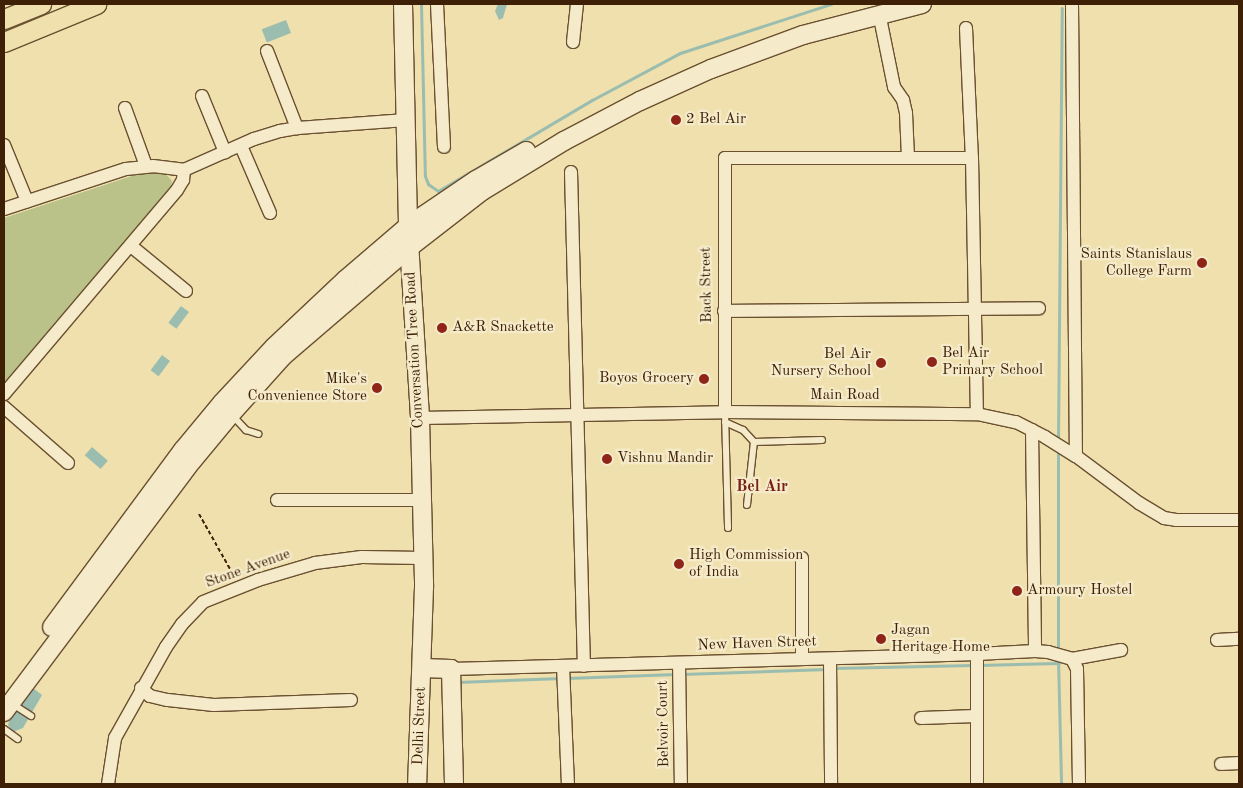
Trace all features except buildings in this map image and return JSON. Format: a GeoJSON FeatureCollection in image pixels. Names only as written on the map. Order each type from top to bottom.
{"type":"FeatureCollection","features":[{"type":"Feature","properties":{"kind":"main road"},"geometry":{"type":"LineString","coordinates":[[4,19],[41,4]]}},
{"type":"Feature","properties":{"kind":"main road"},"geometry":{"type":"LineString","coordinates":[[4,42],[96,4]]}},
{"type":"Feature","properties":{"kind":"main road","name":"Conversation Tree Road"},"geometry":{"type":"LineString","coordinates":[[404,4],[408,226],[420,418],[422,668]]}},
{"type":"Feature","properties":{"kind":"main road"},"geometry":{"type":"LineString","coordinates":[[8,703],[183,450],[222,403],[274,346],[344,280],[408,226],[476,180],[559,132],[636,91],[707,59],[922,4]]}},
{"type":"Feature","properties":{"kind":"main road"},"geometry":{"type":"LineString","coordinates":[[8,703],[192,461],[231,414],[283,356],[410,247],[482,191],[564,141],[640,101],[720,65],[803,35],[879,14]]}},
{"type":"Feature","properties":{"kind":"main road"},"geometry":{"type":"LineString","coordinates":[[422,668],[451,679]]}},
{"type":"Feature","properties":{"kind":"main road","name":"Delhi Street"},"geometry":{"type":"LineString","coordinates":[[417,784],[422,668]]}},
{"type":"Feature","properties":{"kind":"main road","name":"Delhi Street"},"geometry":{"type":"LineString","coordinates":[[451,679],[454,784]]}},
{"type":"Feature","properties":{"kind":"street"},"geometry":{"type":"LineString","coordinates":[[437,4],[444,147]]}},
{"type":"Feature","properties":{"kind":"street"},"geometry":{"type":"LineString","coordinates":[[573,42],[577,4]]}},
{"type":"Feature","properties":{"kind":"street"},"geometry":{"type":"LineString","coordinates":[[1072,4],[1076,456]]}},
{"type":"Feature","properties":{"kind":"street"},"geometry":{"type":"LineString","coordinates":[[879,14],[894,87],[903,100],[906,113],[908,157],[972,158]]}},
{"type":"Feature","properties":{"kind":"street"},"geometry":{"type":"LineString","coordinates":[[966,28],[972,158],[977,414]]}},
{"type":"Feature","properties":{"kind":"street"},"geometry":{"type":"LineString","coordinates":[[267,51],[298,128]]}},
{"type":"Feature","properties":{"kind":"street"},"geometry":{"type":"LineString","coordinates":[[202,96],[225,152]]}},
{"type":"Feature","properties":{"kind":"street"},"geometry":{"type":"LineString","coordinates":[[125,108],[146,166]]}},
{"type":"Feature","properties":{"kind":"street"},"geometry":{"type":"LineString","coordinates":[[4,209],[126,169],[146,166],[184,170],[254,139],[298,128],[407,120]]}},
{"type":"Feature","properties":{"kind":"street"},"geometry":{"type":"LineString","coordinates":[[4,145],[27,201]]}},
{"type":"Feature","properties":{"kind":"street"},"geometry":{"type":"LineString","coordinates":[[241,146],[270,213]]}},
{"type":"Feature","properties":{"kind":"street","name":"Back Street"},"geometry":{"type":"LineString","coordinates":[[725,417],[725,158],[908,157]]}},
{"type":"Feature","properties":{"kind":"street"},"geometry":{"type":"LineString","coordinates":[[4,394],[56,330],[178,190],[183,180],[184,170]]}},
{"type":"Feature","properties":{"kind":"street"},"geometry":{"type":"LineString","coordinates":[[571,172],[584,666]]}},
{"type":"Feature","properties":{"kind":"street"},"geometry":{"type":"LineString","coordinates":[[131,246],[186,291]]}},
{"type":"Feature","properties":{"kind":"street"},"geometry":{"type":"LineString","coordinates":[[724,311],[1039,308]]}},
{"type":"Feature","properties":{"kind":"street"},"geometry":{"type":"LineString","coordinates":[[4,407],[68,463]]}},
{"type":"Feature","properties":{"kind":"street","name":"Main Road"},"geometry":{"type":"LineString","coordinates":[[420,418],[977,414],[1016,422],[1045,437],[1076,456],[1139,503],[1164,518],[1176,520],[1239,520]]}},
{"type":"Feature","properties":{"kind":"street"},"geometry":{"type":"LineString","coordinates":[[1032,430],[1041,651]]}},
{"type":"Feature","properties":{"kind":"street"},"geometry":{"type":"LineString","coordinates":[[277,500],[422,500]]}},
{"type":"Feature","properties":{"kind":"street","name":"Stone Avenue"},"geometry":{"type":"LineString","coordinates":[[108,784],[115,738],[141,688],[182,624],[203,602],[240,587],[315,563],[362,557],[422,558]]}},
{"type":"Feature","properties":{"kind":"street"},"geometry":{"type":"LineString","coordinates":[[802,558],[802,659]]}},
{"type":"Feature","properties":{"kind":"street"},"geometry":{"type":"LineString","coordinates":[[1217,640],[1239,639]]}},
{"type":"Feature","properties":{"kind":"street"},"geometry":{"type":"LineString","coordinates":[[1079,784],[1078,678],[1068,658],[1121,650]]}},
{"type":"Feature","properties":{"kind":"street","name":"New Haven Street"},"geometry":{"type":"LineString","coordinates":[[451,679],[563,666],[802,659],[830,665],[976,658],[1041,651],[1068,658]]}},
{"type":"Feature","properties":{"kind":"street"},"geometry":{"type":"LineString","coordinates":[[976,658],[977,784]]}},
{"type":"Feature","properties":{"kind":"street","name":"Belvoir Court"},"geometry":{"type":"LineString","coordinates":[[679,663],[681,784]]}},
{"type":"Feature","properties":{"kind":"street"},"geometry":{"type":"LineString","coordinates":[[830,665],[831,784]]}},
{"type":"Feature","properties":{"kind":"street"},"geometry":{"type":"LineString","coordinates":[[563,666],[568,784]]}},
{"type":"Feature","properties":{"kind":"street"},"geometry":{"type":"LineString","coordinates":[[141,688],[150,696],[201,704],[352,700]]}},
{"type":"Feature","properties":{"kind":"street"},"geometry":{"type":"LineString","coordinates":[[921,718],[976,716]]}},
{"type":"Feature","properties":{"kind":"street"},"geometry":{"type":"LineString","coordinates":[[1221,764],[1239,763]]}},
{"type":"Feature","properties":{"kind":"lane"},"geometry":{"type":"LineString","coordinates":[[231,414],[246,430],[258,434]]}},
{"type":"Feature","properties":{"kind":"lane"},"geometry":{"type":"LineString","coordinates":[[725,417],[743,430],[754,442],[747,505]]}},
{"type":"Feature","properties":{"kind":"lane"},"geometry":{"type":"LineString","coordinates":[[725,417],[728,528]]}},
{"type":"Feature","properties":{"kind":"lane"},"geometry":{"type":"LineString","coordinates":[[754,442],[822,440]]}},
{"type":"Feature","properties":{"kind":"lane"},"geometry":{"type":"LineString","coordinates":[[8,703],[31,716]]}},
{"type":"Feature","properties":{"kind":"lane"},"geometry":{"type":"LineString","coordinates":[[4,729],[18,738]]}},
{"type":"Feature","properties":{"kind":"path"},"geometry":{"type":"LineString","coordinates":[[199,514],[240,587]]}},
{"type":"Feature","properties":{"kind":"green space"},"geometry":{"type":"Polygon","coordinates":[[[147,171],[165,173],[172,181],[171,187],[4,383],[4,218],[147,171]]]}},
{"type":"Feature","properties":{"kind":"shaded area"},"geometry":{"type":"Polygon","coordinates":[[[498,4],[507,4],[503,18],[499,20],[495,11],[498,4]]]}},
{"type":"Feature","properties":{"kind":"shaded area"},"geometry":{"type":"Polygon","coordinates":[[[286,20],[291,33],[267,42],[262,29],[286,20]]]}},
{"type":"Feature","properties":{"kind":"shaded area"},"geometry":{"type":"Polygon","coordinates":[[[181,306],[189,312],[176,329],[168,323],[181,306]]]}},
{"type":"Feature","properties":{"kind":"shaded area"},"geometry":{"type":"Polygon","coordinates":[[[162,355],[170,361],[159,376],[151,370],[162,355]]]}},
{"type":"Feature","properties":{"kind":"shaded area"},"geometry":{"type":"Polygon","coordinates":[[[92,447],[108,461],[101,469],[85,455],[92,447]]]}},
{"type":"Feature","properties":{"kind":"shaded area"},"geometry":{"type":"Polygon","coordinates":[[[33,688],[42,695],[23,728],[13,732],[8,725],[12,713],[33,688]]]}},
{"type":"Feature","properties":{"kind":"waterway"},"geometry":{"type":"LineString","coordinates":[[421,4],[425,176],[428,184],[438,191],[592,100],[680,53],[831,4]]}},
{"type":"Feature","properties":{"kind":"waterway"},"geometry":{"type":"LineString","coordinates":[[1058,442],[1062,8]]}},
{"type":"Feature","properties":{"kind":"waterway"},"geometry":{"type":"LineString","coordinates":[[1058,448],[1058,652]]}},
{"type":"Feature","properties":{"kind":"waterway"},"geometry":{"type":"LineString","coordinates":[[1058,658],[1061,784]]}},
{"type":"Feature","properties":{"kind":"waterway"},"geometry":{"type":"LineString","coordinates":[[979,665],[1059,663]]}},
{"type":"Feature","properties":{"kind":"waterway"},"geometry":{"type":"LineString","coordinates":[[834,668],[973,665]]}},
{"type":"Feature","properties":{"kind":"waterway"},"geometry":{"type":"LineString","coordinates":[[682,674],[828,669]]}},
{"type":"Feature","properties":{"kind":"waterway"},"geometry":{"type":"LineString","coordinates":[[567,678],[676,674]]}},
{"type":"Feature","properties":{"kind":"waterway"},"geometry":{"type":"LineString","coordinates":[[457,682],[561,678]]}},
{"type":"Feature","properties":{"kind":"place","name":"2 Bel Air"},"geometry":{"type":"Point","coordinates":[676,120]}},
{"type":"Feature","properties":{"kind":"place","name":"Saints Stanislaus College Farm"},"geometry":{"type":"Point","coordinates":[1202,263]}},
{"type":"Feature","properties":{"kind":"place","name":"A&R Snackette"},"geometry":{"type":"Point","coordinates":[442,328]}},
{"type":"Feature","properties":{"kind":"place","name":"Bel Air Primary School"},"geometry":{"type":"Point","coordinates":[932,362]}},
{"type":"Feature","properties":{"kind":"place","name":"Bel Air Nursery School"},"geometry":{"type":"Point","coordinates":[881,363]}},
{"type":"Feature","properties":{"kind":"place","name":"Boyos Grocery"},"geometry":{"type":"Point","coordinates":[704,379]}},
{"type":"Feature","properties":{"kind":"place","name":"Mike's Convenience Store"},"geometry":{"type":"Point","coordinates":[377,388]}},
{"type":"Feature","properties":{"kind":"place","name":"Vishnu Mandir"},"geometry":{"type":"Point","coordinates":[607,459]}},
{"type":"Feature","properties":{"kind":"place","name":"High Commission of India"},"geometry":{"type":"Point","coordinates":[679,564]}},
{"type":"Feature","properties":{"kind":"place","name":"Armoury Hostel"},"geometry":{"type":"Point","coordinates":[1017,591]}},
{"type":"Feature","properties":{"kind":"place","name":"Jagan Heritage Home"},"geometry":{"type":"Point","coordinates":[881,639]}},
{"type":"Feature","properties":{"kind":"district","name":"Bel Air"},"geometry":{"type":"Point","coordinates":[762,487]}}]}
